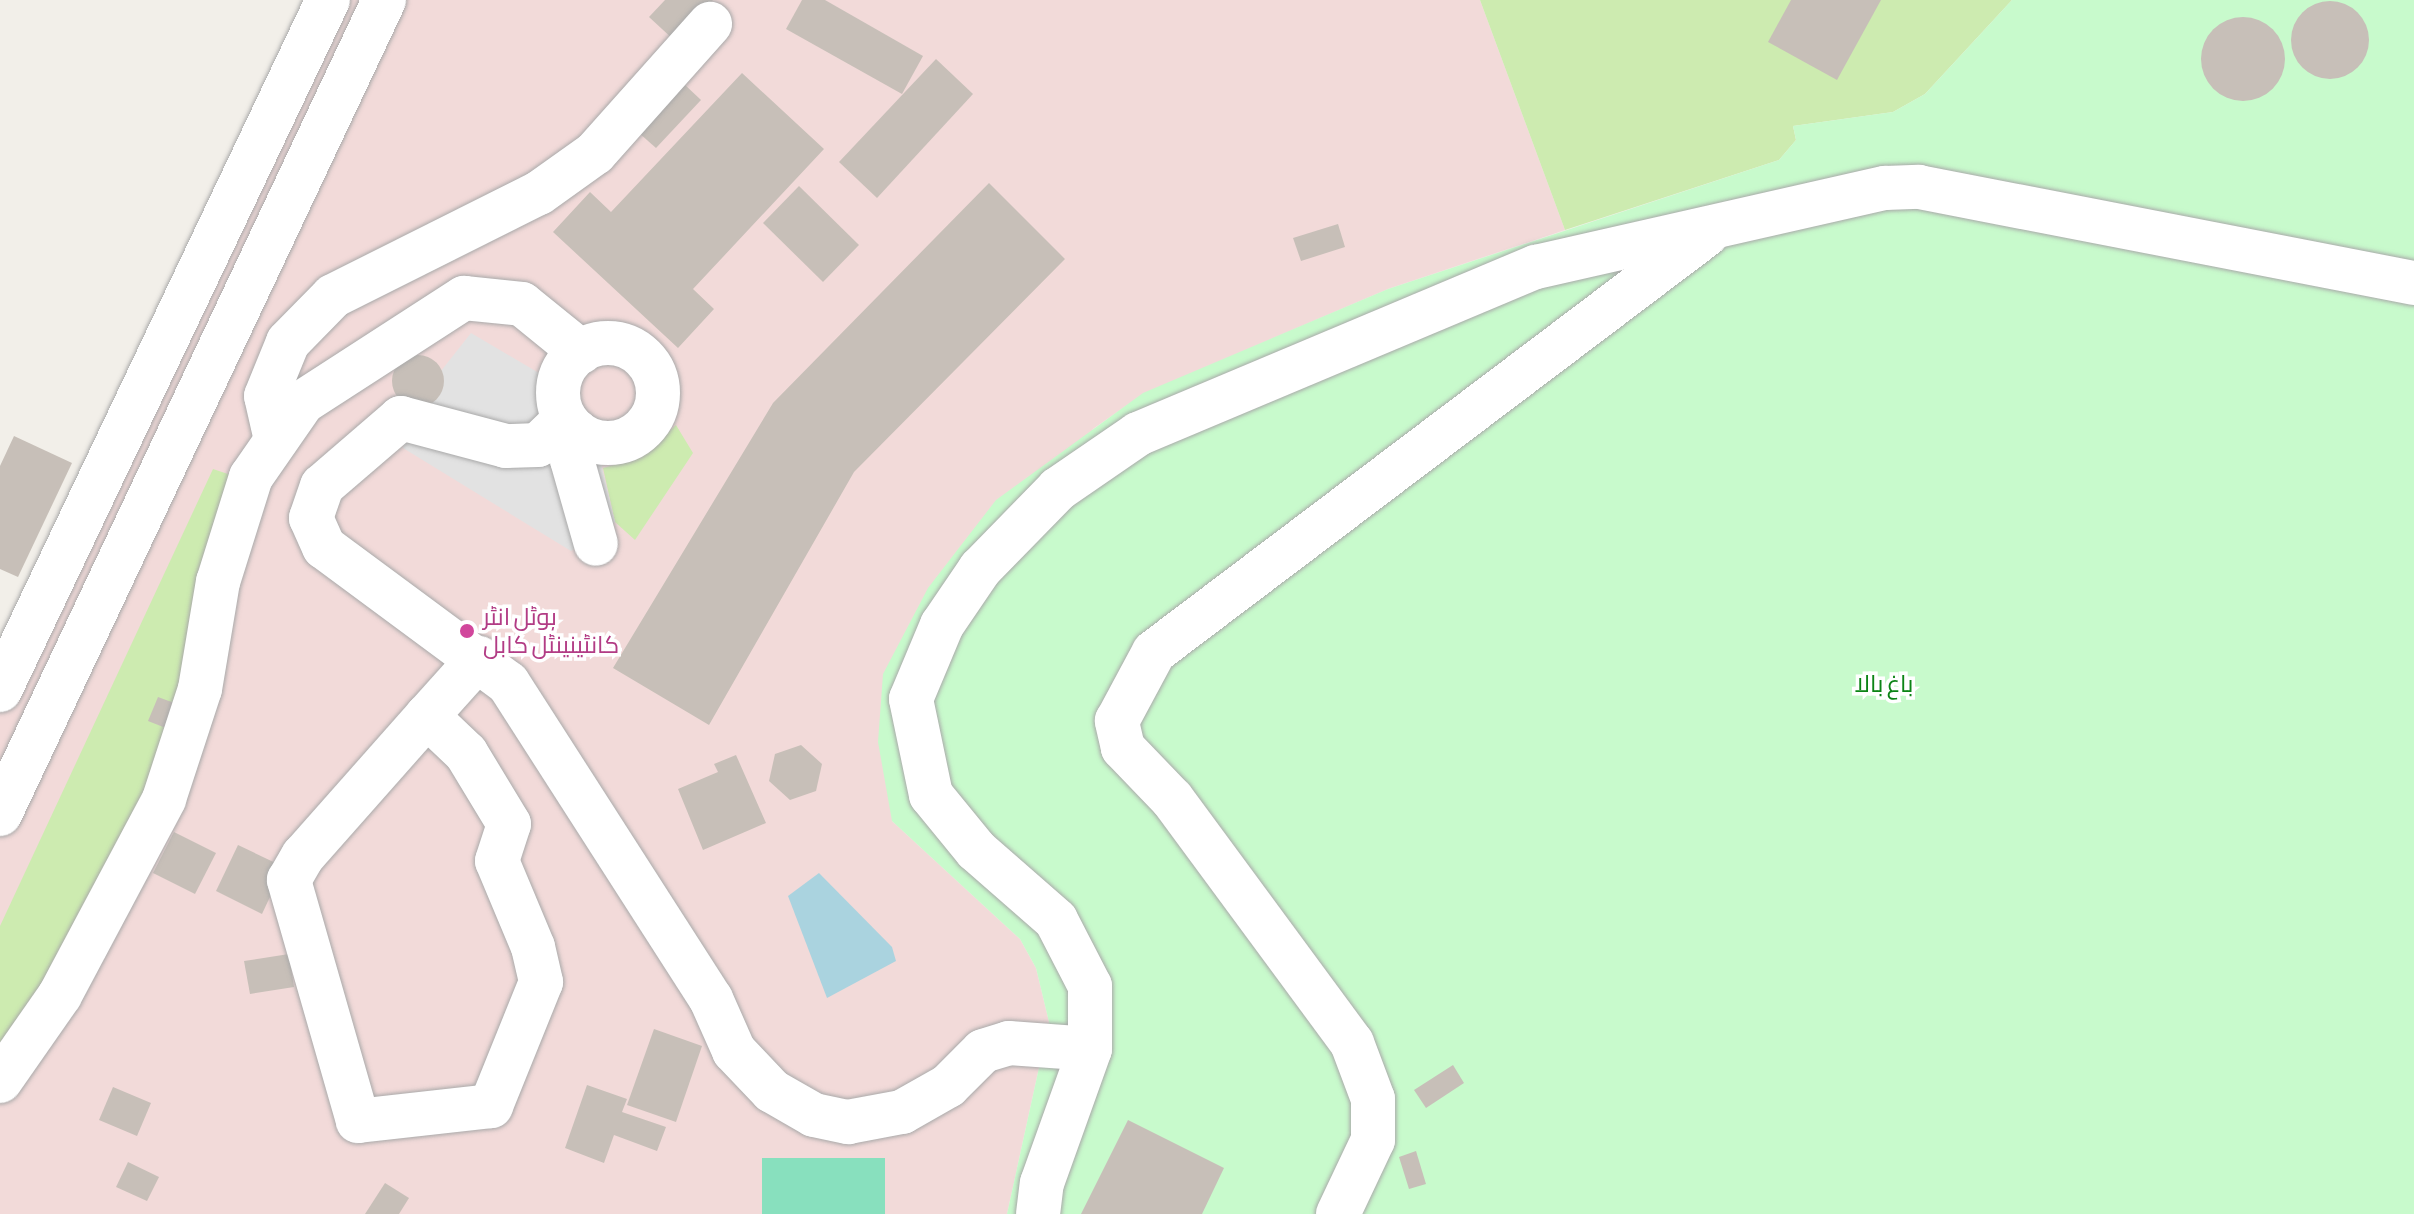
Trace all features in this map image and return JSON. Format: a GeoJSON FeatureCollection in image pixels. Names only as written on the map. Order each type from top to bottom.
{"type":"FeatureCollection","features":[{"type":"Feature","properties":{"kind":"street"},"geometry":{"type":"LineString","coordinates":[[0,690],[328,0]]}},
{"type":"Feature","properties":{"kind":"street"},"geometry":{"type":"LineString","coordinates":[[0,814],[384,0]]}},
{"type":"Feature","properties":{"kind":"street"},"geometry":{"type":"LineString","coordinates":[[276,440],[266,396],[288,342],[333,296],[539,193],[595,153],[710,24]]}},
{"type":"Feature","properties":{"kind":"street"},"geometry":{"type":"LineString","coordinates":[[1038,1214],[1042,1183],[1090,1049],[1090,986],[1079,954],[1056,920],[976,850],[931,795],[917,743],[911,699],[942,625],[980,569],[1058,489],[1138,434],[1536,267],[1885,188],[1919,187],[2414,283]]}},
{"type":"Feature","properties":{"kind":"street"},"geometry":{"type":"LineString","coordinates":[[1338,1214],[1373,1140],[1373,1099],[1352,1043],[1172,799],[1123,748],[1117,721],[1154,652],[1719,225]]}},
{"type":"Feature","properties":{"kind":"street"},"geometry":{"type":"LineString","coordinates":[[0,1081],[60,995],[164,799],[200,689],[218,582],[251,477],[303,402],[464,298],[522,304],[581,352]]}},
{"type":"Feature","properties":{"kind":"street"},"geometry":{"type":"LineString","coordinates":[[181,310],[227,332]]}},
{"type":"Feature","properties":{"kind":"street"},"geometry":{"type":"LineString","coordinates":[[571,425],[602,443],[632,438],[654,414],[659,397],[655,375],[630,348],[602,343],[581,352],[560,379],[571,425],[572,460],[596,544]]}},
{"type":"Feature","properties":{"kind":"street"},"geometry":{"type":"LineString","coordinates":[[571,425],[538,445],[506,446],[401,418],[322,486],[311,518],[324,547],[479,658],[508,683],[711,999],[734,1051],[772,1091],[814,1115],[848,1122],[902,1112],[948,1086],[983,1051],[1009,1043],[1090,1049]]}},
{"type":"Feature","properties":{"kind":"street"},"geometry":{"type":"LineString","coordinates":[[427,716],[466,753],[509,824],[497,861],[533,947],[541,982],[491,1106],[358,1121],[289,880],[303,856],[427,716],[479,658]]}},
{"type":"Feature","properties":{"kind":"shaded area","name":"ہوٹل انٹر کانٹینینٹل کابل"},"geometry":{"type":"Polygon","coordinates":[[[328,0],[1480,0],[1565,230],[1388,289],[1143,394],[1093,429],[892,821],[1020,939],[1036,968],[1049,1022],[1007,1214],[0,1214],[0,690],[328,0]]]}},
{"type":"Feature","properties":{"kind":"shaded area"},"geometry":{"type":"Polygon","coordinates":[[[471,333],[544,376],[551,421],[583,455],[601,463],[615,522],[571,551],[403,448],[415,408],[443,388],[437,376],[471,333]]]}},
{"type":"Feature","properties":{"kind":"green space"},"geometry":{"type":"Polygon","coordinates":[[[1480,0],[2012,0],[1925,94],[1893,112],[1793,126],[1796,140],[1779,160],[1565,230],[1480,0]]]}},
{"type":"Feature","properties":{"kind":"green space","name":"باغ بالا"},"geometry":{"type":"Polygon","coordinates":[[[2012,0],[2414,0],[2414,1214],[1007,1214],[1049,1022],[1036,968],[1020,939],[892,821],[878,742],[883,674],[928,588],[996,500],[1143,393],[1388,289],[1779,160],[1796,140],[1793,126],[1893,112],[1925,94],[2012,0]]]}},
{"type":"Feature","properties":{"kind":"green space"},"geometry":{"type":"Polygon","coordinates":[[[676,425],[693,453],[635,540],[615,522],[603,468],[642,457],[676,425]]]}},
{"type":"Feature","properties":{"kind":"green space"},"geometry":{"type":"Polygon","coordinates":[[[213,469],[237,477],[188,718],[0,1059],[0,926],[213,469]]]}},
{"type":"Feature","properties":{"kind":"green space"},"geometry":{"type":"Polygon","coordinates":[[[762,1158],[885,1158],[885,1214],[762,1214],[762,1158]]]}},
{"type":"Feature","properties":{"kind":"water"},"geometry":{"type":"Polygon","coordinates":[[[819,873],[892,947],[896,961],[827,998],[788,896],[819,873]]]}},
{"type":"Feature","properties":{"kind":"building"},"geometry":{"type":"Polygon","coordinates":[[[665,0],[713,0],[675,41],[649,17],[665,0]]]}},
{"type":"Feature","properties":{"kind":"building"},"geometry":{"type":"Polygon","coordinates":[[[802,0],[825,0],[923,56],[902,94],[786,29],[802,0]]]}},
{"type":"Feature","properties":{"kind":"building"},"geometry":{"type":"Polygon","coordinates":[[[1791,0],[1881,0],[1837,80],[1768,42],[1791,0]]]}},
{"type":"Feature","properties":{"kind":"building"},"geometry":{"type":"Polygon","coordinates":[[[2330,1],[2345,4],[2358,12],[2366,25],[2369,40],[2366,55],[2358,68],[2345,76],[2330,79],[2315,76],[2302,68],[2294,55],[2291,40],[2294,25],[2302,12],[2315,4],[2330,1]]]}},
{"type":"Feature","properties":{"kind":"building"},"geometry":{"type":"Polygon","coordinates":[[[2235,17],[2251,17],[2267,24],[2278,35],[2285,59],[2282,75],[2273,89],[2251,101],[2235,101],[2219,94],[2208,83],[2201,67],[2201,51],[2208,35],[2219,24],[2235,17]]]}},
{"type":"Feature","properties":{"kind":"building"},"geometry":{"type":"Polygon","coordinates":[[[936,59],[973,94],[877,198],[839,162],[936,59]]]}},
{"type":"Feature","properties":{"kind":"building"},"geometry":{"type":"Polygon","coordinates":[[[742,73],[824,149],[693,289],[714,309],[678,348],[553,232],[590,192],[611,212],[742,73]]]}},
{"type":"Feature","properties":{"kind":"building"},"geometry":{"type":"Polygon","coordinates":[[[684,84],[701,100],[656,148],[639,133],[684,84]]]}},
{"type":"Feature","properties":{"kind":"building"},"geometry":{"type":"Polygon","coordinates":[[[989,183],[1065,259],[854,472],[709,725],[613,668],[773,403],[989,183]]]}},
{"type":"Feature","properties":{"kind":"building"},"geometry":{"type":"Polygon","coordinates":[[[799,186],[859,245],[823,282],[763,223],[799,186]]]}},
{"type":"Feature","properties":{"kind":"building"},"geometry":{"type":"Polygon","coordinates":[[[1338,224],[1345,247],[1301,261],[1293,238],[1338,224]]]}},
{"type":"Feature","properties":{"kind":"building"},"geometry":{"type":"Polygon","coordinates":[[[418,355],[436,363],[444,381],[436,399],[418,407],[400,399],[392,381],[400,363],[418,355]]]}},
{"type":"Feature","properties":{"kind":"building"},"geometry":{"type":"Polygon","coordinates":[[[14,436],[72,463],[18,577],[0,569],[0,466],[14,436]]]}},
{"type":"Feature","properties":{"kind":"building"},"geometry":{"type":"Polygon","coordinates":[[[158,697],[185,707],[176,732],[148,721],[158,697]]]}},
{"type":"Feature","properties":{"kind":"building"},"geometry":{"type":"Polygon","coordinates":[[[801,745],[822,764],[816,791],[790,800],[769,781],[775,754],[801,745]]]}},
{"type":"Feature","properties":{"kind":"building"},"geometry":{"type":"Polygon","coordinates":[[[736,755],[766,823],[703,850],[678,789],[718,772],[714,764],[736,755]]]}},
{"type":"Feature","properties":{"kind":"building"},"geometry":{"type":"Polygon","coordinates":[[[174,832],[216,853],[195,894],[153,873],[174,832]]]}},
{"type":"Feature","properties":{"kind":"building"},"geometry":{"type":"Polygon","coordinates":[[[238,845],[284,867],[262,914],[216,891],[238,845]]]}},
{"type":"Feature","properties":{"kind":"building"},"geometry":{"type":"Polygon","coordinates":[[[289,954],[294,987],[250,994],[244,961],[289,954]]]}},
{"type":"Feature","properties":{"kind":"building"},"geometry":{"type":"Polygon","coordinates":[[[654,1029],[702,1046],[676,1122],[627,1105],[654,1029]]]}},
{"type":"Feature","properties":{"kind":"building"},"geometry":{"type":"Polygon","coordinates":[[[1453,1065],[1464,1083],[1426,1108],[1414,1090],[1453,1065]]]}},
{"type":"Feature","properties":{"kind":"building"},"geometry":{"type":"Polygon","coordinates":[[[587,1085],[627,1099],[622,1112],[666,1127],[657,1151],[614,1135],[604,1163],[565,1148],[587,1085]]]}},
{"type":"Feature","properties":{"kind":"building"},"geometry":{"type":"Polygon","coordinates":[[[113,1087],[151,1103],[137,1136],[99,1120],[113,1087]]]}},
{"type":"Feature","properties":{"kind":"building"},"geometry":{"type":"Polygon","coordinates":[[[1128,1120],[1224,1168],[1202,1214],[1081,1214],[1128,1120]]]}},
{"type":"Feature","properties":{"kind":"building"},"geometry":{"type":"Polygon","coordinates":[[[1416,1151],[1426,1184],[1409,1189],[1399,1157],[1416,1151]]]}},
{"type":"Feature","properties":{"kind":"building"},"geometry":{"type":"Polygon","coordinates":[[[128,1162],[159,1177],[147,1201],[116,1187],[128,1162]]]}},
{"type":"Feature","properties":{"kind":"building"},"geometry":{"type":"Polygon","coordinates":[[[385,1183],[409,1198],[399,1214],[365,1214],[385,1183]]]}},
{"type":"Feature","properties":{"kind":"place","name":"ہوٹل انٹر کانٹینینٹل کابل"},"geometry":{"type":"Point","coordinates":[467,631]}}]}
